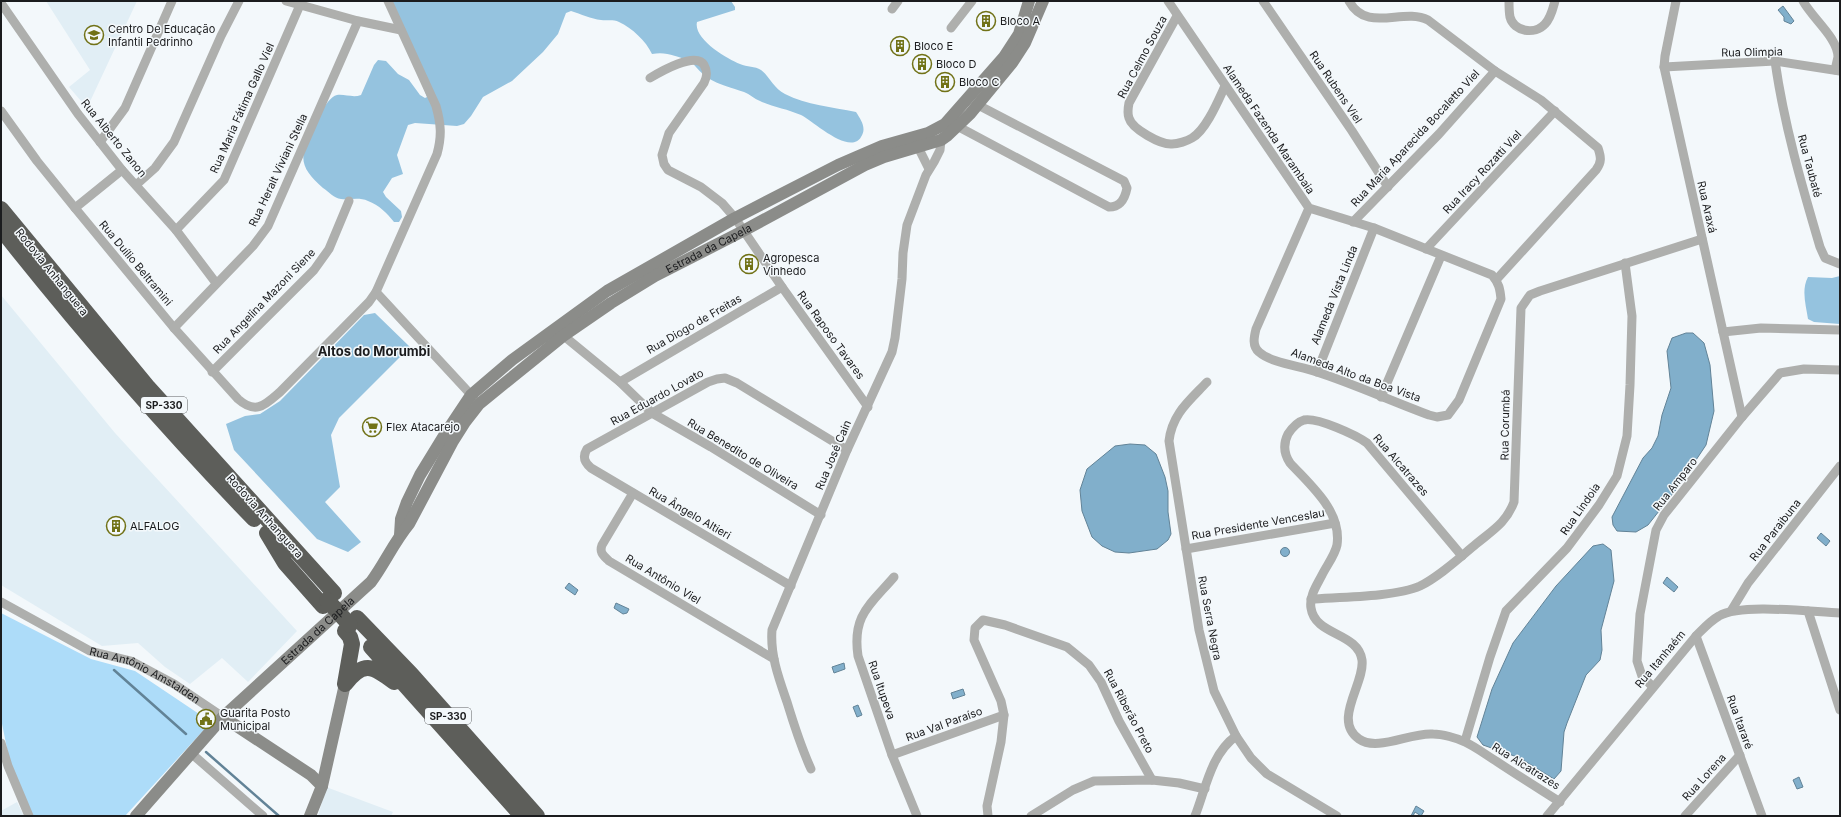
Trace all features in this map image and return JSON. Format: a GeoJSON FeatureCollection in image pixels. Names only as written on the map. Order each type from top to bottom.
{"type":"FeatureCollection","features":[{"type":"Feature","properties":{"kind":"highway","name":"Rodovia Anhanguera"},"geometry":{"type":"LineString","coordinates":[[1,210],[142,381],[328,600]]}},
{"type":"Feature","properties":{"kind":"highway","name":"Rodovia Anhanguera"},"geometry":{"type":"LineString","coordinates":[[1,230],[140,396],[201,465],[267,533],[351,624],[522,816]]}},
{"type":"Feature","properties":{"kind":"highway","name":"Rodovia Anhanguera"},"geometry":{"type":"LineString","coordinates":[[351,624],[411,674],[538,816]]}},
{"type":"Feature","properties":{"kind":"highway"},"geometry":{"type":"LineString","coordinates":[[345,684],[352,644],[350,637],[351,624]]}},
{"type":"Feature","properties":{"kind":"highway"},"geometry":{"type":"LineString","coordinates":[[345,684],[359,670],[370,668],[382,673],[425,707]]}},
{"type":"Feature","properties":{"kind":"main road","name":"Estrada da Capela"},"geometry":{"type":"LineString","coordinates":[[560,332],[655,276],[743,231],[864,165],[884,157],[942,140],[978,105],[1012,63],[1025,42],[1043,1]]}},
{"type":"Feature","properties":{"kind":"main road","name":"Estrada da Capela"},"geometry":{"type":"LineString","coordinates":[[136,816],[224,717],[371,582],[383,565],[400,534],[415,514],[465,422],[475,399],[560,332],[607,291],[735,218],[838,165],[876,148],[921,135],[937,129],[945,124],[990,75],[1004,57],[1019,34],[1025,4]]}},
{"type":"Feature","properties":{"kind":"main road"},"geometry":{"type":"LineString","coordinates":[[310,816],[322,786],[345,684]]}},
{"type":"Feature","properties":{"kind":"main road","name":"Rua Antônio Amstalden"},"geometry":{"type":"LineString","coordinates":[[224,717],[311,775],[322,786]]}},
{"type":"Feature","properties":{"kind":"main road"},"geometry":{"type":"LineString","coordinates":[[311,775],[320,770],[328,759]]}},
{"type":"Feature","properties":{"kind":"street"},"geometry":{"type":"LineString","coordinates":[[100,142],[125,108],[172,1]]}},
{"type":"Feature","properties":{"kind":"street"},"geometry":{"type":"LineString","coordinates":[[136,185],[155,168],[174,142],[221,36],[239,1]]}},
{"type":"Feature","properties":{"kind":"street"},"geometry":{"type":"LineString","coordinates":[[286,1],[358,21],[401,30]]}},
{"type":"Feature","properties":{"kind":"street"},"geometry":{"type":"LineString","coordinates":[[388,1],[436,106],[441,124],[441,138],[437,154],[376,292],[475,399]]}},
{"type":"Feature","properties":{"kind":"street"},"geometry":{"type":"LineString","coordinates":[[892,9],[898,1]]}},
{"type":"Feature","properties":{"kind":"street"},"geometry":{"type":"LineString","coordinates":[[951,28],[972,1]]}},
{"type":"Feature","properties":{"kind":"street","name":"Alameda Fazenda Marambaia"},"geometry":{"type":"LineString","coordinates":[[1168,1],[1309,208],[1374,228],[1494,278]]}},
{"type":"Feature","properties":{"kind":"street","name":"Rua Rubens Viel"},"geometry":{"type":"LineString","coordinates":[[1263,1],[1352,131],[1388,187]]}},
{"type":"Feature","properties":{"kind":"street"},"geometry":{"type":"LineString","coordinates":[[1349,1],[1358,13],[1376,19],[1421,16],[1428,20],[1495,71],[1541,100],[1598,148],[1601,157],[1600,165],[1494,278]]}},
{"type":"Feature","properties":{"kind":"street"},"geometry":{"type":"LineString","coordinates":[[1509,1],[1510,17],[1513,22],[1518,27],[1530,31],[1536,30],[1547,22],[1555,1]]}},
{"type":"Feature","properties":{"kind":"street","name":"Rua Araxá"},"geometry":{"type":"LineString","coordinates":[[1676,1],[1666,49],[1664,67],[1742,417]]}},
{"type":"Feature","properties":{"kind":"street"},"geometry":{"type":"LineString","coordinates":[[1803,1],[1836,47],[1838,70]]}},
{"type":"Feature","properties":{"kind":"street","name":"Rua Alberto Zanon"},"geometry":{"type":"LineString","coordinates":[[1,3],[78,114],[122,170],[176,230],[216,283]]}},
{"type":"Feature","properties":{"kind":"street"},"geometry":{"type":"LineString","coordinates":[[1025,4],[1037,15]]}},
{"type":"Feature","properties":{"kind":"street","name":"Rua Maria Fátima Gallo Viel"},"geometry":{"type":"LineString","coordinates":[[176,230],[224,180],[300,5]]}},
{"type":"Feature","properties":{"kind":"street","name":"Rua Celmo Souza"},"geometry":{"type":"LineString","coordinates":[[1177,16],[1129,103],[1129,119],[1135,127],[1158,141],[1172,144],[1179,143],[1192,138],[1200,132],[1226,86]]}},
{"type":"Feature","properties":{"kind":"street","name":"Rua Heralt Viviani Stella"},"geometry":{"type":"LineString","coordinates":[[174,328],[253,246],[268,226],[358,21]]}},
{"type":"Feature","properties":{"kind":"street","name":"Rua Raposo Tavares"},"geometry":{"type":"LineString","coordinates":[[650,78],[670,67],[686,61],[699,60],[703,62],[707,69],[707,76],[704,83],[668,133],[662,155],[664,164],[668,170],[701,187],[722,204],[735,218],[782,287],[868,407]]}},
{"type":"Feature","properties":{"kind":"street","name":"Rua Olimpia"},"geometry":{"type":"LineString","coordinates":[[1664,67],[1775,61],[1838,70]]}},
{"type":"Feature","properties":{"kind":"street","name":"Rua Taubaté"},"geometry":{"type":"LineString","coordinates":[[1775,61],[1794,160],[1820,247],[1825,258],[1840,264]]}},
{"type":"Feature","properties":{"kind":"street","name":"Rua Maria Aparecida Bocaletto Viel"},"geometry":{"type":"LineString","coordinates":[[1353,222],[1439,134],[1495,71]]}},
{"type":"Feature","properties":{"kind":"street"},"geometry":{"type":"LineString","coordinates":[[957,126],[1109,207],[1115,207],[1120,204],[1127,188],[1124,181],[978,105]]}},
{"type":"Feature","properties":{"kind":"street","name":"Rua Duílio Beltramini"},"geometry":{"type":"LineString","coordinates":[[1,110],[37,161],[174,328],[212,372],[246,406],[256,408],[268,403],[369,302],[376,292]]}},
{"type":"Feature","properties":{"kind":"street","name":"Rua Iracy Rozatti Viel"},"geometry":{"type":"LineString","coordinates":[[1426,250],[1555,111]]}},
{"type":"Feature","properties":{"kind":"street"},"geometry":{"type":"LineString","coordinates":[[921,135],[918,147],[929,169]]}},
{"type":"Feature","properties":{"kind":"street","name":"Rua José Cain"},"geometry":{"type":"LineString","coordinates":[[812,769],[803,751],[774,659],[771,643],[772,630],[847,450],[892,352],[896,331],[907,225],[942,140]]}},
{"type":"Feature","properties":{"kind":"street"},"geometry":{"type":"LineString","coordinates":[[924,159],[935,159]]}},
{"type":"Feature","properties":{"kind":"street"},"geometry":{"type":"LineString","coordinates":[[75,208],[122,170]]}},
{"type":"Feature","properties":{"kind":"street","name":"Rua Angelina Mazoni Siene"},"geometry":{"type":"LineString","coordinates":[[212,372],[314,270],[325,257],[348,201]]}},
{"type":"Feature","properties":{"kind":"street","name":"Alameda Alto da Boa Vista"},"geometry":{"type":"LineString","coordinates":[[1309,208],[1256,329],[1254,342],[1255,348],[1269,358],[1317,372],[1429,415],[1437,417],[1448,415],[1459,400],[1501,299],[1500,287],[1494,278]]}},
{"type":"Feature","properties":{"kind":"street","name":"Alameda Vista Linda"},"geometry":{"type":"LineString","coordinates":[[1317,372],[1374,228]]}},
{"type":"Feature","properties":{"kind":"street","name":"Rua Corumbá"},"geometry":{"type":"LineString","coordinates":[[1311,599],[1383,594],[1408,590],[1420,586],[1462,556],[1504,521],[1514,502],[1519,346],[1522,304],[1530,295],[1702,239]]}},
{"type":"Feature","properties":{"kind":"street"},"geometry":{"type":"LineString","coordinates":[[1381,396],[1441,256]]}},
{"type":"Feature","properties":{"kind":"street","name":"Rua Lindoia"},"geometry":{"type":"LineString","coordinates":[[1465,741],[1492,650],[1506,611],[1567,548],[1600,505],[1617,476],[1627,436],[1630,385],[1632,316],[1625,263]]}},
{"type":"Feature","properties":{"kind":"street","name":"Rua Diogo de Freitas"},"geometry":{"type":"LineString","coordinates":[[620,382],[782,287]]}},
{"type":"Feature","properties":{"kind":"street"},"geometry":{"type":"LineString","coordinates":[[1723,332],[1768,328],[1840,330]]}},
{"type":"Feature","properties":{"kind":"street","name":"Rua Benedito de Oliveira"},"geometry":{"type":"LineString","coordinates":[[560,332],[620,382],[652,414],[711,447],[821,515]]}},
{"type":"Feature","properties":{"kind":"street","name":"Rua Amparo"},"geometry":{"type":"LineString","coordinates":[[1653,687],[1642,676],[1637,661],[1640,614],[1656,530],[1664,515],[1742,417],[1780,373],[1804,369],[1840,370]]}},
{"type":"Feature","properties":{"kind":"street","name":"Rua Eduardo Lovato"},"geometry":{"type":"LineString","coordinates":[[584,454],[587,449],[708,382],[725,378],[761,397],[847,450]]}},
{"type":"Feature","properties":{"kind":"street","name":"Rua Serra Negra"},"geometry":{"type":"LineString","coordinates":[[1207,382],[1176,417],[1169,441],[1199,630],[1209,676],[1214,691],[1236,736],[1251,758],[1267,774],[1337,816]]}},
{"type":"Feature","properties":{"kind":"street","name":"Rua Alcatrazes"},"geometry":{"type":"LineString","coordinates":[[1462,556],[1367,443],[1356,436],[1316,422],[1305,420],[1297,423],[1291,430],[1286,438],[1286,457],[1290,464],[1325,501],[1335,523],[1337,544],[1311,599],[1313,616],[1319,624],[1353,644],[1359,650],[1362,659],[1362,668],[1348,717],[1351,729],[1360,739],[1368,743],[1376,744],[1418,734],[1434,734],[1465,741],[1560,802]]}},
{"type":"Feature","properties":{"kind":"street","name":"Rua Ângelo Altieri"},"geometry":{"type":"LineString","coordinates":[[584,454],[586,464],[591,468],[790,586]]}},
{"type":"Feature","properties":{"kind":"street","name":"Rua Paraibuna"},"geometry":{"type":"LineString","coordinates":[[1731,611],[1748,583],[1840,466]]}},
{"type":"Feature","properties":{"kind":"street","name":"Rua Antônio Viel"},"geometry":{"type":"LineString","coordinates":[[632,493],[602,545],[600,550],[602,555],[609,561],[774,659]]}},
{"type":"Feature","properties":{"kind":"street","name":"Rua Presidente Venceslau"},"geometry":{"type":"LineString","coordinates":[[1186,549],[1335,523]]}},
{"type":"Feature","properties":{"kind":"street","name":"Rua Itupeva"},"geometry":{"type":"LineString","coordinates":[[894,577],[864,612],[857,627],[856,640],[858,656],[892,755],[917,816]]}},
{"type":"Feature","properties":{"kind":"street","name":"Rua Antônio Amstalden"},"geometry":{"type":"LineString","coordinates":[[1,602],[90,651],[112,657],[132,660],[174,684],[224,717]]}},
{"type":"Feature","properties":{"kind":"street","name":"Rua Itanhaém"},"geometry":{"type":"LineString","coordinates":[[1547,816],[1696,636],[1719,615],[1731,611],[1751,609],[1840,613]]}},
{"type":"Feature","properties":{"kind":"street"},"geometry":{"type":"LineString","coordinates":[[1808,611],[1840,710]]}},
{"type":"Feature","properties":{"kind":"street","name":"Rua Riberão Preto"},"geometry":{"type":"LineString","coordinates":[[988,816],[987,806],[1001,742],[1004,715],[1001,701],[974,640],[974,628],[983,620],[1005,625],[1067,647],[1089,665],[1101,682],[1119,721],[1152,780]]}},
{"type":"Feature","properties":{"kind":"street","name":"Rua Itararé"},"geometry":{"type":"LineString","coordinates":[[1696,636],[1762,816]]}},
{"type":"Feature","properties":{"kind":"street","name":"Rua Val Paraíso"},"geometry":{"type":"LineString","coordinates":[[892,755],[1004,715]]}},
{"type":"Feature","properties":{"kind":"street"},"geometry":{"type":"LineString","coordinates":[[1195,816],[1217,756],[1227,742],[1236,736]]}},
{"type":"Feature","properties":{"kind":"street"},"geometry":{"type":"LineString","coordinates":[[1,743],[8,766],[29,816]]}},
{"type":"Feature","properties":{"kind":"street"},"geometry":{"type":"LineString","coordinates":[[192,754],[263,816]]}},
{"type":"Feature","properties":{"kind":"street","name":"Rua Lorena"},"geometry":{"type":"LineString","coordinates":[[1685,816],[1740,755]]}},
{"type":"Feature","properties":{"kind":"street"},"geometry":{"type":"LineString","coordinates":[[1031,816],[1073,790],[1094,781],[1152,780],[1179,782],[1205,789]]}},
{"type":"Feature","properties":{"kind":"shaded area","name":"Centro De Educação Infantil Pedrinho"},"geometry":{"type":"Polygon","coordinates":[[[46,1],[137,1],[87,108],[69,87],[90,70],[46,1]]]}},
{"type":"Feature","properties":{"kind":"shaded area"},"geometry":{"type":"Polygon","coordinates":[[[392,1],[731,1],[735,7],[735,10],[697,22],[697,28],[705,41],[712,48],[734,61],[761,70],[781,92],[793,98],[856,112],[863,124],[863,134],[856,142],[840,140],[801,115],[765,103],[746,93],[708,78],[696,68],[690,60],[667,54],[652,54],[638,35],[619,22],[594,19],[571,11],[566,13],[558,34],[543,52],[512,81],[483,97],[464,124],[457,126],[415,123],[408,125],[397,155],[403,174],[392,178],[383,192],[386,197],[401,211],[402,217],[399,222],[394,222],[389,215],[372,203],[361,199],[341,199],[334,196],[312,177],[307,171],[303,160],[305,146],[324,107],[333,97],[337,95],[361,95],[374,65],[378,60],[386,61],[398,74],[409,80],[420,95],[425,98],[427,97],[392,1]]]}},
{"type":"Feature","properties":{"kind":"shaded area"},"geometry":{"type":"Polygon","coordinates":[[[1783,6],[1794,21],[1791,24],[1784,21],[1784,17],[1778,10],[1783,6]]]}},
{"type":"Feature","properties":{"kind":"shaded area"},"geometry":{"type":"Polygon","coordinates":[[[1840,276],[1840,324],[1814,322],[1808,319],[1804,292],[1808,277],[1832,278],[1840,276]]]}},
{"type":"Feature","properties":{"kind":"shaded area"},"geometry":{"type":"Polygon","coordinates":[[[1,295],[115,433],[297,631],[248,682],[222,658],[190,684],[165,667],[138,643],[102,646],[1,585],[1,295]]]}},
{"type":"Feature","properties":{"kind":"shaded area"},"geometry":{"type":"Polygon","coordinates":[[[375,313],[410,347],[339,418],[331,435],[340,487],[325,502],[361,542],[348,552],[317,539],[234,450],[226,424],[245,416],[260,414],[280,401],[364,315],[375,313]]]}},
{"type":"Feature","properties":{"kind":"shaded area"},"geometry":{"type":"Polygon","coordinates":[[[1686,333],[1693,333],[1704,343],[1710,365],[1714,411],[1706,445],[1678,487],[1648,525],[1636,532],[1617,531],[1613,525],[1612,517],[1643,458],[1652,448],[1658,436],[1662,415],[1671,388],[1667,351],[1672,338],[1686,333]]]}},
{"type":"Feature","properties":{"kind":"shaded area"},"geometry":{"type":"Polygon","coordinates":[[[1130,444],[1145,445],[1156,454],[1165,477],[1168,491],[1168,512],[1171,534],[1168,540],[1157,549],[1129,553],[1115,552],[1102,546],[1092,537],[1082,511],[1080,490],[1087,469],[1115,446],[1130,444]]]}},
{"type":"Feature","properties":{"kind":"shaded area"},"geometry":{"type":"Polygon","coordinates":[[[1821,533],[1830,541],[1826,546],[1817,538],[1821,533]]]}},
{"type":"Feature","properties":{"kind":"shaded area"},"geometry":{"type":"Polygon","coordinates":[[[1603,544],[1611,550],[1614,581],[1601,630],[1602,650],[1600,660],[1586,675],[1567,723],[1564,732],[1561,771],[1554,779],[1520,758],[1483,745],[1477,737],[1492,689],[1513,643],[1556,586],[1593,546],[1603,544]]]}},
{"type":"Feature","properties":{"kind":"shaded area"},"geometry":{"type":"Polygon","coordinates":[[[1285,547],[1290,552],[1285,557],[1280,552],[1285,547]]]}},
{"type":"Feature","properties":{"kind":"shaded area"},"geometry":{"type":"Polygon","coordinates":[[[1667,577],[1678,587],[1674,592],[1663,583],[1667,577]]]}},
{"type":"Feature","properties":{"kind":"shaded area"},"geometry":{"type":"Polygon","coordinates":[[[569,583],[578,590],[575,595],[565,588],[569,583]]]}},
{"type":"Feature","properties":{"kind":"shaded area"},"geometry":{"type":"Polygon","coordinates":[[[616,603],[629,609],[627,613],[623,614],[614,608],[616,603]]]}},
{"type":"Feature","properties":{"kind":"shaded area"},"geometry":{"type":"Polygon","coordinates":[[[1,613],[91,659],[135,671],[211,722],[125,816],[33,816],[10,763],[1,719],[1,613]]]}},
{"type":"Feature","properties":{"kind":"shaded area"},"geometry":{"type":"Polygon","coordinates":[[[844,663],[845,669],[834,673],[832,667],[844,663]]]}},
{"type":"Feature","properties":{"kind":"shaded area"},"geometry":{"type":"Polygon","coordinates":[[[963,689],[965,695],[953,699],[951,693],[963,689]]]}},
{"type":"Feature","properties":{"kind":"shaded area"},"geometry":{"type":"Polygon","coordinates":[[[858,705],[862,715],[857,717],[853,707],[858,705]]]}},
{"type":"Feature","properties":{"kind":"shaded area"},"geometry":{"type":"Polygon","coordinates":[[[1799,777],[1803,787],[1797,789],[1793,780],[1799,777]]]}},
{"type":"Feature","properties":{"kind":"shaded area"},"geometry":{"type":"Polygon","coordinates":[[[326,787],[393,812],[391,816],[318,816],[326,787]]]}},
{"type":"Feature","properties":{"kind":"shaded area"},"geometry":{"type":"Polygon","coordinates":[[[17,802],[24,816],[1,816],[1,811],[17,802]]]}},
{"type":"Feature","properties":{"kind":"shaded area"},"geometry":{"type":"Polygon","coordinates":[[[1416,806],[1424,811],[1421,816],[1415,812],[1413,816],[1411,816],[1416,806]]]}},
{"type":"Feature","properties":{"kind":"waterway"},"geometry":{"type":"LineString","coordinates":[[114,670],[186,734]]}},
{"type":"Feature","properties":{"kind":"waterway"},"geometry":{"type":"LineString","coordinates":[[206,752],[279,816]]}},
{"type":"Feature","properties":{"kind":"place","name":"Bloco A"},"geometry":{"type":"Point","coordinates":[986,21]}},
{"type":"Feature","properties":{"kind":"place","name":"Centro De Educação Infantil Pedrinho"},"geometry":{"type":"Point","coordinates":[94,35]}},
{"type":"Feature","properties":{"kind":"place","name":"Bloco E"},"geometry":{"type":"Point","coordinates":[900,46]}},
{"type":"Feature","properties":{"kind":"place","name":"Bloco D"},"geometry":{"type":"Point","coordinates":[922,64]}},
{"type":"Feature","properties":{"kind":"place","name":"Bloco C"},"geometry":{"type":"Point","coordinates":[945,82]}},
{"type":"Feature","properties":{"kind":"place","name":"Agropesca Vinhedo"},"geometry":{"type":"Point","coordinates":[749,264]}},
{"type":"Feature","properties":{"kind":"place","name":"Flex Atacarejo"},"geometry":{"type":"Point","coordinates":[372,427]}},
{"type":"Feature","properties":{"kind":"place","name":"ALFALOG"},"geometry":{"type":"Point","coordinates":[116,526]}},
{"type":"Feature","properties":{"kind":"place","name":"Guarita Posto Municipal"},"geometry":{"type":"Point","coordinates":[206,719]}},
{"type":"Feature","properties":{"kind":"district","name":"Altos do Morumbi"},"geometry":{"type":"Point","coordinates":[374,351]}}]}
